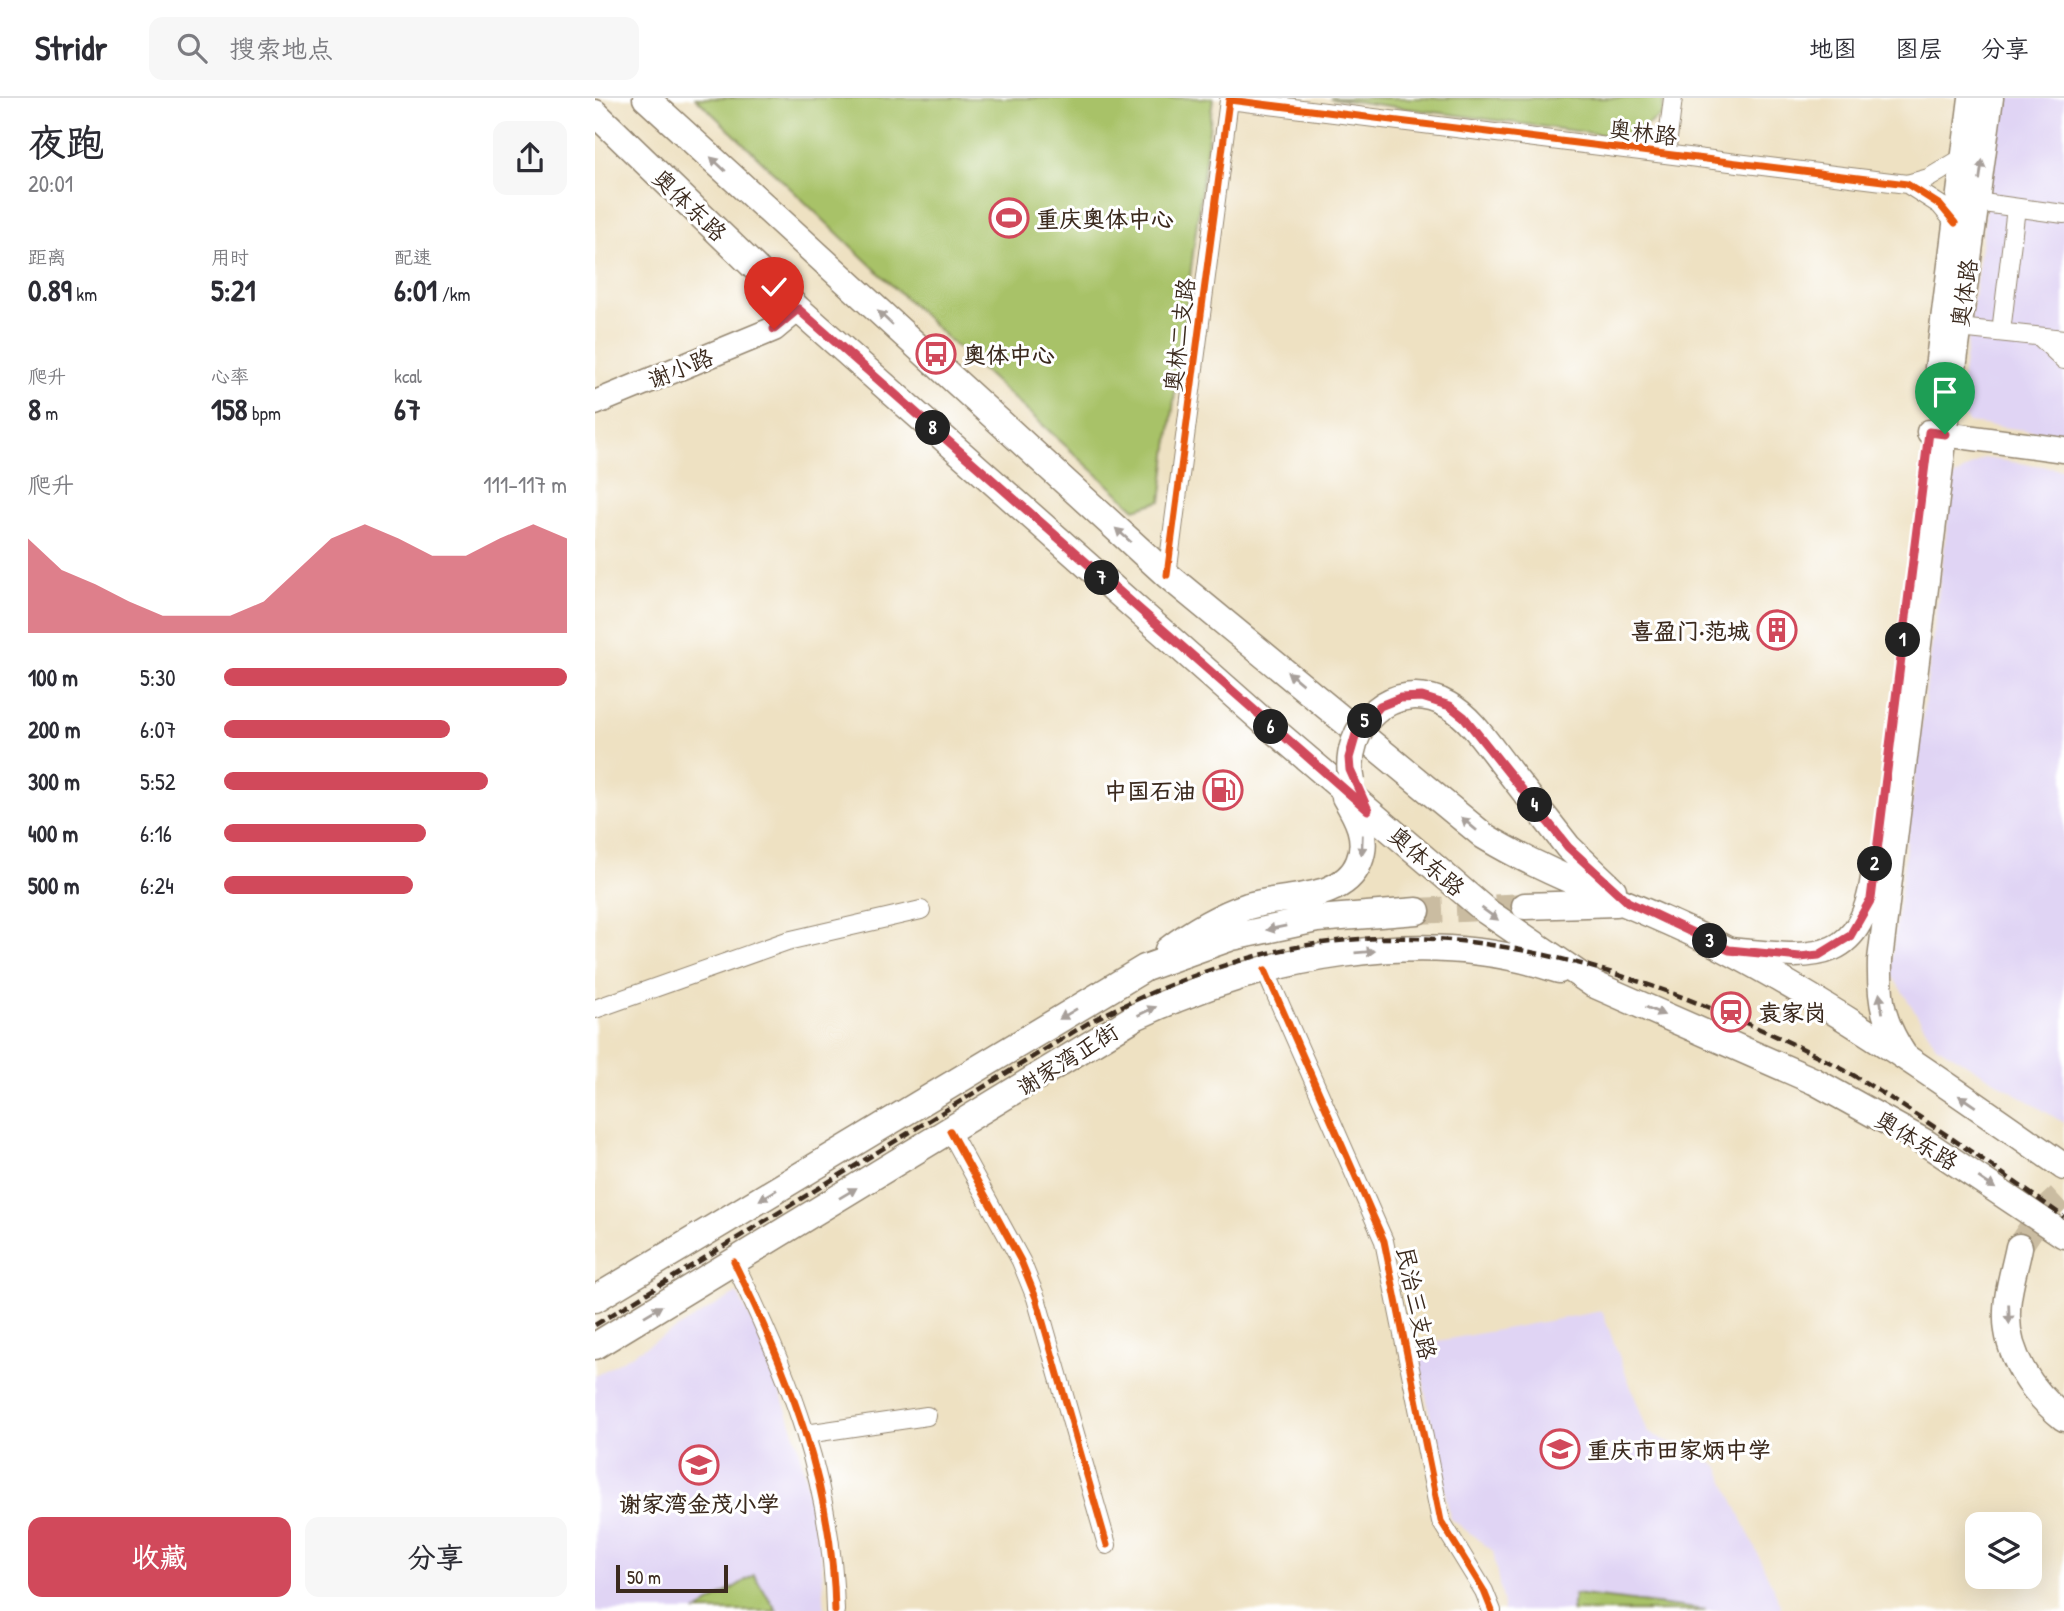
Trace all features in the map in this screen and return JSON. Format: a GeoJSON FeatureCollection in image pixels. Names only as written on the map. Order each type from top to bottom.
{"type":"FeatureCollection","features":[{"type":"Feature","properties":{"kind":"main road"},"geometry":{"type":"LineString","coordinates":[[646,98],[1167,575],[1484,836],[1526,862],[1628,902],[1729,950],[1820,1002],[2064,1167]]}},
{"type":"Feature","properties":{"kind":"main road","name":"奥体路"},"geometry":{"type":"LineString","coordinates":[[1911,1063],[1884,1018],[1879,996],[1880,960],[1937,433],[1955,223],[1971,98]]}},
{"type":"Feature","properties":{"kind":"main road","name":"奥体路"},"geometry":{"type":"LineString","coordinates":[[1729,950],[1800,957],[1819,955],[1850,936],[1871,899],[1937,433],[1959,328],[1990,98]]}},
{"type":"Feature","properties":{"kind":"main road","name":"奥体东路"},"geometry":{"type":"LineString","coordinates":[[595,113],[798,309],[1344,782],[1368,810],[1486,911],[1593,984],[1814,1081],[1926,1143],[2064,1235]]}},
{"type":"Feature","properties":{"kind":"main road","name":"谢小路"},"geometry":{"type":"LineString","coordinates":[[595,403],[774,329],[798,309]]}},
{"type":"Feature","properties":{"kind":"main road"},"geometry":{"type":"LineString","coordinates":[[1937,433],[2064,450]]}},
{"type":"Feature","properties":{"kind":"main road"},"geometry":{"type":"LineString","coordinates":[[1145,968],[1191,932],[1223,915],[1251,905],[1335,887],[1346,881],[1361,859],[1362,830],[1344,782],[1356,734],[1380,706],[1411,696],[1436,699],[1464,717],[1568,847],[1628,902]]}},
{"type":"Feature","properties":{"kind":"main road"},"geometry":{"type":"LineString","coordinates":[[1525,906],[1628,902]]}},
{"type":"Feature","properties":{"kind":"main road","name":"谢家湾正街"},"geometry":{"type":"LineString","coordinates":[[595,1298],[1145,968],[1232,937],[1317,919],[1417,911]]}},
{"type":"Feature","properties":{"kind":"main road","name":"谢家湾正街"},"geometry":{"type":"LineString","coordinates":[[595,1346],[1135,1017],[1177,997],[1265,970],[1355,953],[1446,950],[1527,960],[1593,984]]}},
{"type":"Feature","properties":{"kind":"main road"},"geometry":{"type":"LineString","coordinates":[[2019,1247],[2006,1312],[2015,1361],[2042,1400],[2064,1418]]}},
{"type":"Feature","properties":{"kind":"street"},"geometry":{"type":"LineString","coordinates":[[1666,154],[1673,98]]}},
{"type":"Feature","properties":{"kind":"street","name":"奥林二支路"},"geometry":{"type":"LineString","coordinates":[[1167,575],[1229,100]]}},
{"type":"Feature","properties":{"kind":"street","name":"奥林路"},"geometry":{"type":"LineString","coordinates":[[1229,100],[1907,184],[1929,178],[1964,158]]}},
{"type":"Feature","properties":{"kind":"street","name":"奥林路"},"geometry":{"type":"LineString","coordinates":[[1907,184],[1940,205],[1955,223]]}},
{"type":"Feature","properties":{"kind":"street"},"geometry":{"type":"LineString","coordinates":[[1976,202],[2064,215]]}},
{"type":"Feature","properties":{"kind":"street"},"geometry":{"type":"LineString","coordinates":[[2001,332],[2016,208]]}},
{"type":"Feature","properties":{"kind":"street"},"geometry":{"type":"LineString","coordinates":[[1959,328],[2064,339]]}},
{"type":"Feature","properties":{"kind":"street"},"geometry":{"type":"LineString","coordinates":[[2040,337],[2064,360]]}},
{"type":"Feature","properties":{"kind":"street"},"geometry":{"type":"LineString","coordinates":[[595,1009],[787,941],[921,911]]}},
{"type":"Feature","properties":{"kind":"street","name":"民治三支路"},"geometry":{"type":"LineString","coordinates":[[1265,970],[1384,1241],[1441,1521],[1484,1591],[1492,1611]]}},
{"type":"Feature","properties":{"kind":"street"},"geometry":{"type":"LineString","coordinates":[[950,1131],[1021,1261],[1037,1298],[1107,1545]]}},
{"type":"Feature","properties":{"kind":"street"},"geometry":{"type":"LineString","coordinates":[[734,1262],[777,1351],[806,1434],[829,1538],[835,1611]]}},
{"type":"Feature","properties":{"kind":"street"},"geometry":{"type":"LineString","coordinates":[[806,1434],[927,1416]]}},
{"type":"Feature","properties":{"kind":"shaded area"},"geometry":{"type":"Polygon","coordinates":[[[2002,98],[2064,98],[2064,435],[1969,423],[1958,409],[2002,98]]]}},
{"type":"Feature","properties":{"kind":"shaded area"},"geometry":{"type":"Polygon","coordinates":[[[1983,458],[2064,469],[2064,1123],[1936,1045],[1890,972],[1953,478],[1983,458]]]}},
{"type":"Feature","properties":{"kind":"shaded area","name":"谢家湾金茂小学"},"geometry":{"type":"Polygon","coordinates":[[[737,1293],[762,1339],[797,1441],[820,1540],[825,1611],[595,1611],[595,1376],[737,1293]]]}},
{"type":"Feature","properties":{"kind":"shaded area","name":"重庆市田家炳中学"},"geometry":{"type":"Polygon","coordinates":[[[1602,1311],[1648,1432],[1718,1466],[1781,1605],[1780,1611],[1504,1611],[1493,1551],[1450,1518],[1416,1345],[1602,1311]]]}},
{"type":"Feature","properties":{"kind":"green space","name":"重庆奥体中心"},"geometry":{"type":"Polygon","coordinates":[[[696,98],[1213,98],[1161,501],[1135,509],[946,337],[696,98]]]}},
{"type":"Feature","properties":{"kind":"green space"},"geometry":{"type":"Polygon","coordinates":[[[1330,98],[1664,98],[1662,115],[1627,138],[1330,98]]]}},
{"type":"Feature","properties":{"kind":"green space"},"geometry":{"type":"Polygon","coordinates":[[[754,1575],[777,1611],[697,1611],[754,1575]]]}},
{"type":"Feature","properties":{"kind":"green space"},"geometry":{"type":"Polygon","coordinates":[[[1574,1594],[1705,1610],[1705,1611],[1572,1611],[1574,1594]]]}},
{"type":"Feature","properties":{"kind":"tunnel"},"geometry":{"type":"LineString","coordinates":[[1417,911],[1525,906]]}},
{"type":"Feature","properties":{"kind":"tunnel"},"geometry":{"type":"LineString","coordinates":[[2019,1247],[2040,1215],[2064,1193]]}},
{"type":"Feature","properties":{"kind":"railway"},"geometry":{"type":"LineString","coordinates":[[595,1325],[1093,1020],[1148,994],[1233,963],[1292,948],[1371,938],[1419,938],[1514,949],[1608,972],[1700,1004],[1778,1037],[1853,1075],[1934,1126],[2064,1217]]}},
{"type":"Feature","properties":{"kind":"cycle path"},"geometry":{"type":"LineString","coordinates":[[1167,575],[1229,100],[1907,184],[1940,205],[1955,223]]}},
{"type":"Feature","properties":{"kind":"cycle path"},"geometry":{"type":"LineString","coordinates":[[1265,970],[1384,1241],[1441,1521],[1484,1591],[1492,1611]]}},
{"type":"Feature","properties":{"kind":"cycle path"},"geometry":{"type":"LineString","coordinates":[[950,1131],[1021,1261],[1036,1298],[1107,1545]]}},
{"type":"Feature","properties":{"kind":"cycle path"},"geometry":{"type":"LineString","coordinates":[[734,1262],[790,1388],[817,1474],[832,1564],[835,1611]]}},
{"type":"Feature","properties":{"kind":"place","name":"重庆奥体中心"},"geometry":{"type":"Point","coordinates":[1009,218]}},
{"type":"Feature","properties":{"kind":"place","name":"奥体中心"},"geometry":{"type":"Point","coordinates":[936,354]}},
{"type":"Feature","properties":{"kind":"place","name":"喜盈门·范城"},"geometry":{"type":"Point","coordinates":[1777,630]}},
{"type":"Feature","properties":{"kind":"place","name":"中国石油"},"geometry":{"type":"Point","coordinates":[1223,790]}},
{"type":"Feature","properties":{"kind":"place","name":"袁家岗"},"geometry":{"type":"Point","coordinates":[1731,1012]}},
{"type":"Feature","properties":{"kind":"place","name":"重庆市田家炳中学"},"geometry":{"type":"Point","coordinates":[1560,1449]}},
{"type":"Feature","properties":{"kind":"place","name":"谢家湾金茂小学"},"geometry":{"type":"Point","coordinates":[699,1465]}},
{"type":"Feature","properties":{"kind":"route"},"geometry":{"type":"LineString","coordinates":[[774,329],[798,309],[1263,721],[1368,810],[1352,782],[1350,770],[1351,746],[1356,734],[1371,713],[1391,700],[1411,696],[1436,699],[1464,717],[1568,847],[1592,872],[1628,902],[1729,950],[1800,957],[1819,955],[1850,936],[1871,899],[1929,432],[1945,434]]}}]}
